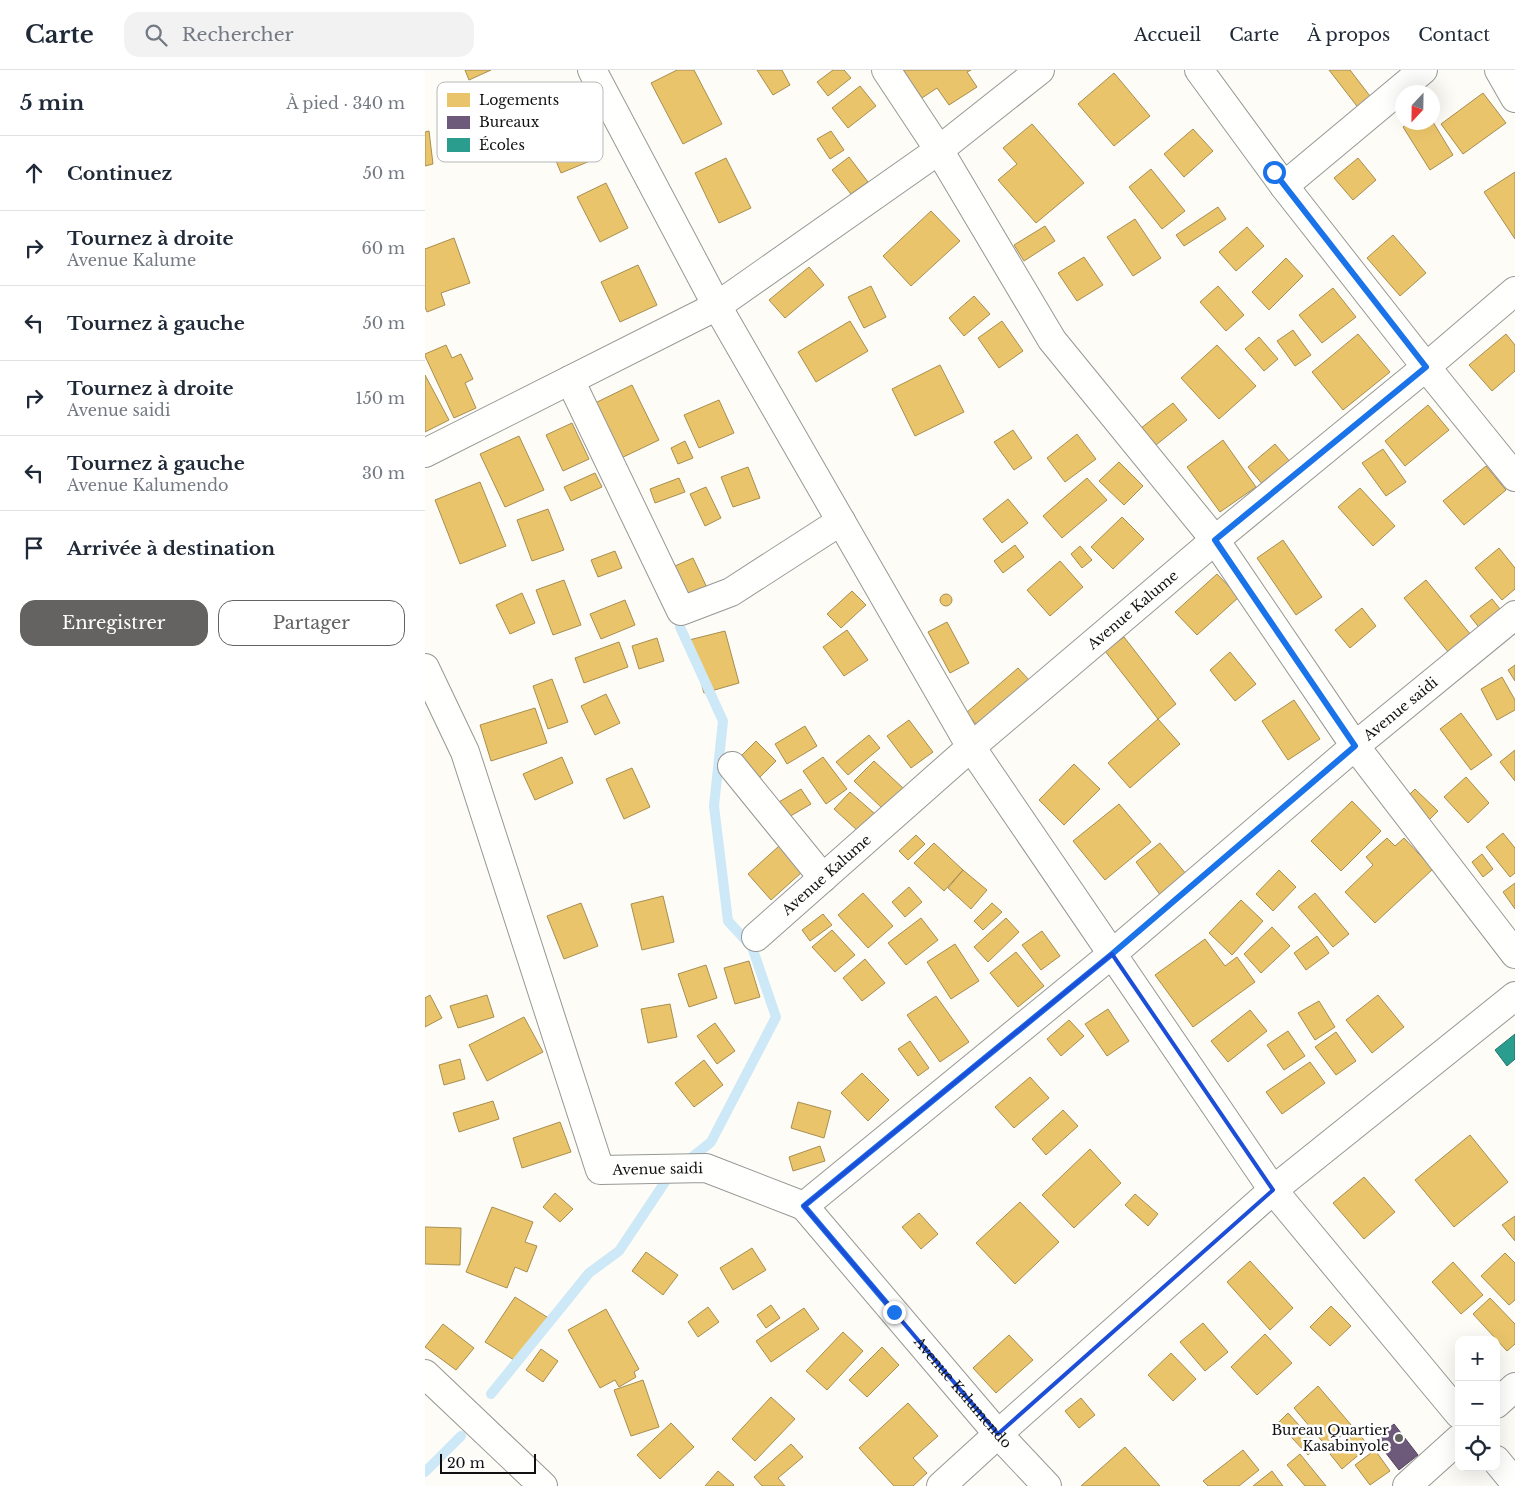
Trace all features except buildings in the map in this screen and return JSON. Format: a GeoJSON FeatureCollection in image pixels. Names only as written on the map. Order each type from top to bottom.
{"type":"FeatureCollection","features":[{"type":"Feature","properties":{"kind":"street"},"geometry":{"type":"LineString","coordinates":[[592,70],[598,82]]}},
{"type":"Feature","properties":{"kind":"street"},"geometry":{"type":"LineString","coordinates":[[885,70],[939,150],[1052,340],[1215,540],[1355,746],[1515,954]]}},
{"type":"Feature","properties":{"kind":"street"},"geometry":{"type":"LineString","coordinates":[[425,453],[717,306],[939,150],[1041,70]]}},
{"type":"Feature","properties":{"kind":"street"},"geometry":{"type":"LineString","coordinates":[[1199,70],[1284,186],[1515,478]]}},
{"type":"Feature","properties":{"kind":"street"},"geometry":{"type":"LineString","coordinates":[[1284,186],[1423,70]]}},
{"type":"Feature","properties":{"kind":"street"},"geometry":{"type":"LineString","coordinates":[[1499,70],[1515,98]]}},
{"type":"Feature","properties":{"kind":"street"},"geometry":{"type":"LineString","coordinates":[[603,91],[717,306],[971,747],[1273,1190],[1455,1409]]}},
{"type":"Feature","properties":{"kind":"street","name":"Avenue Kalume"},"geometry":{"type":"LineString","coordinates":[[756,937],[971,747],[1215,540],[1426,367],[1515,291]]}},
{"type":"Feature","properties":{"kind":"street"},"geometry":{"type":"LineString","coordinates":[[570,380],[681,612],[731,592],[841,522]]}},
{"type":"Feature","properties":{"kind":"street","name":"Avenue saidi"},"geometry":{"type":"LineString","coordinates":[[425,668],[465,752],[600,1170],[706,1168],[804,1206],[1112,954],[1355,746],[1515,615]]}},
{"type":"Feature","properties":{"kind":"street"},"geometry":{"type":"LineString","coordinates":[[732,766],[823,878]]}},
{"type":"Feature","properties":{"kind":"street"},"geometry":{"type":"LineString","coordinates":[[941,1486],[1273,1190],[1515,996]]}},
{"type":"Feature","properties":{"kind":"street","name":"Avenue Kalumendo"},"geometry":{"type":"LineString","coordinates":[[804,1206],[998,1434],[1047,1486]]}},
{"type":"Feature","properties":{"kind":"street"},"geometry":{"type":"LineString","coordinates":[[425,1374],[543,1486]]}},
{"type":"Feature","properties":{"kind":"street"},"geometry":{"type":"LineString","coordinates":[[1500,1400],[1515,1387]]}},
{"type":"Feature","properties":{"kind":"street"},"geometry":{"type":"LineString","coordinates":[[1407,1486],[1455,1443]]}},
{"type":"Feature","properties":{"kind":"street"},"geometry":{"type":"LineString","coordinates":[[1500,1465],[1515,1483]]}},
{"type":"Feature","properties":{"kind":"highlighted area"},"geometry":{"type":"Polygon","coordinates":[[[1112,954],[1273,1190],[998,1434],[804,1206],[1112,954]]]}},
{"type":"Feature","properties":{"kind":"waterway"},"geometry":{"type":"LineString","coordinates":[[680,627],[723,721],[714,806],[728,921],[752,947],[776,1017],[711,1142],[685,1163]]}},
{"type":"Feature","properties":{"kind":"waterway"},"geometry":{"type":"LineString","coordinates":[[491,1394],[589,1273],[619,1251],[671,1173]]}},
{"type":"Feature","properties":{"kind":"waterway"},"geometry":{"type":"LineString","coordinates":[[425,1472],[461,1436]]}},
{"type":"Feature","properties":{"kind":"place","name":"Bureau Quartier Kasabinyole"},"geometry":{"type":"Point","coordinates":[1399,1438]}},
{"type":"Feature","properties":{"kind":"route"},"geometry":{"type":"LineString","coordinates":[[894,1312],[804,1206],[1112,954],[1355,746],[1215,540],[1426,367],[1274,172]]}}]}
